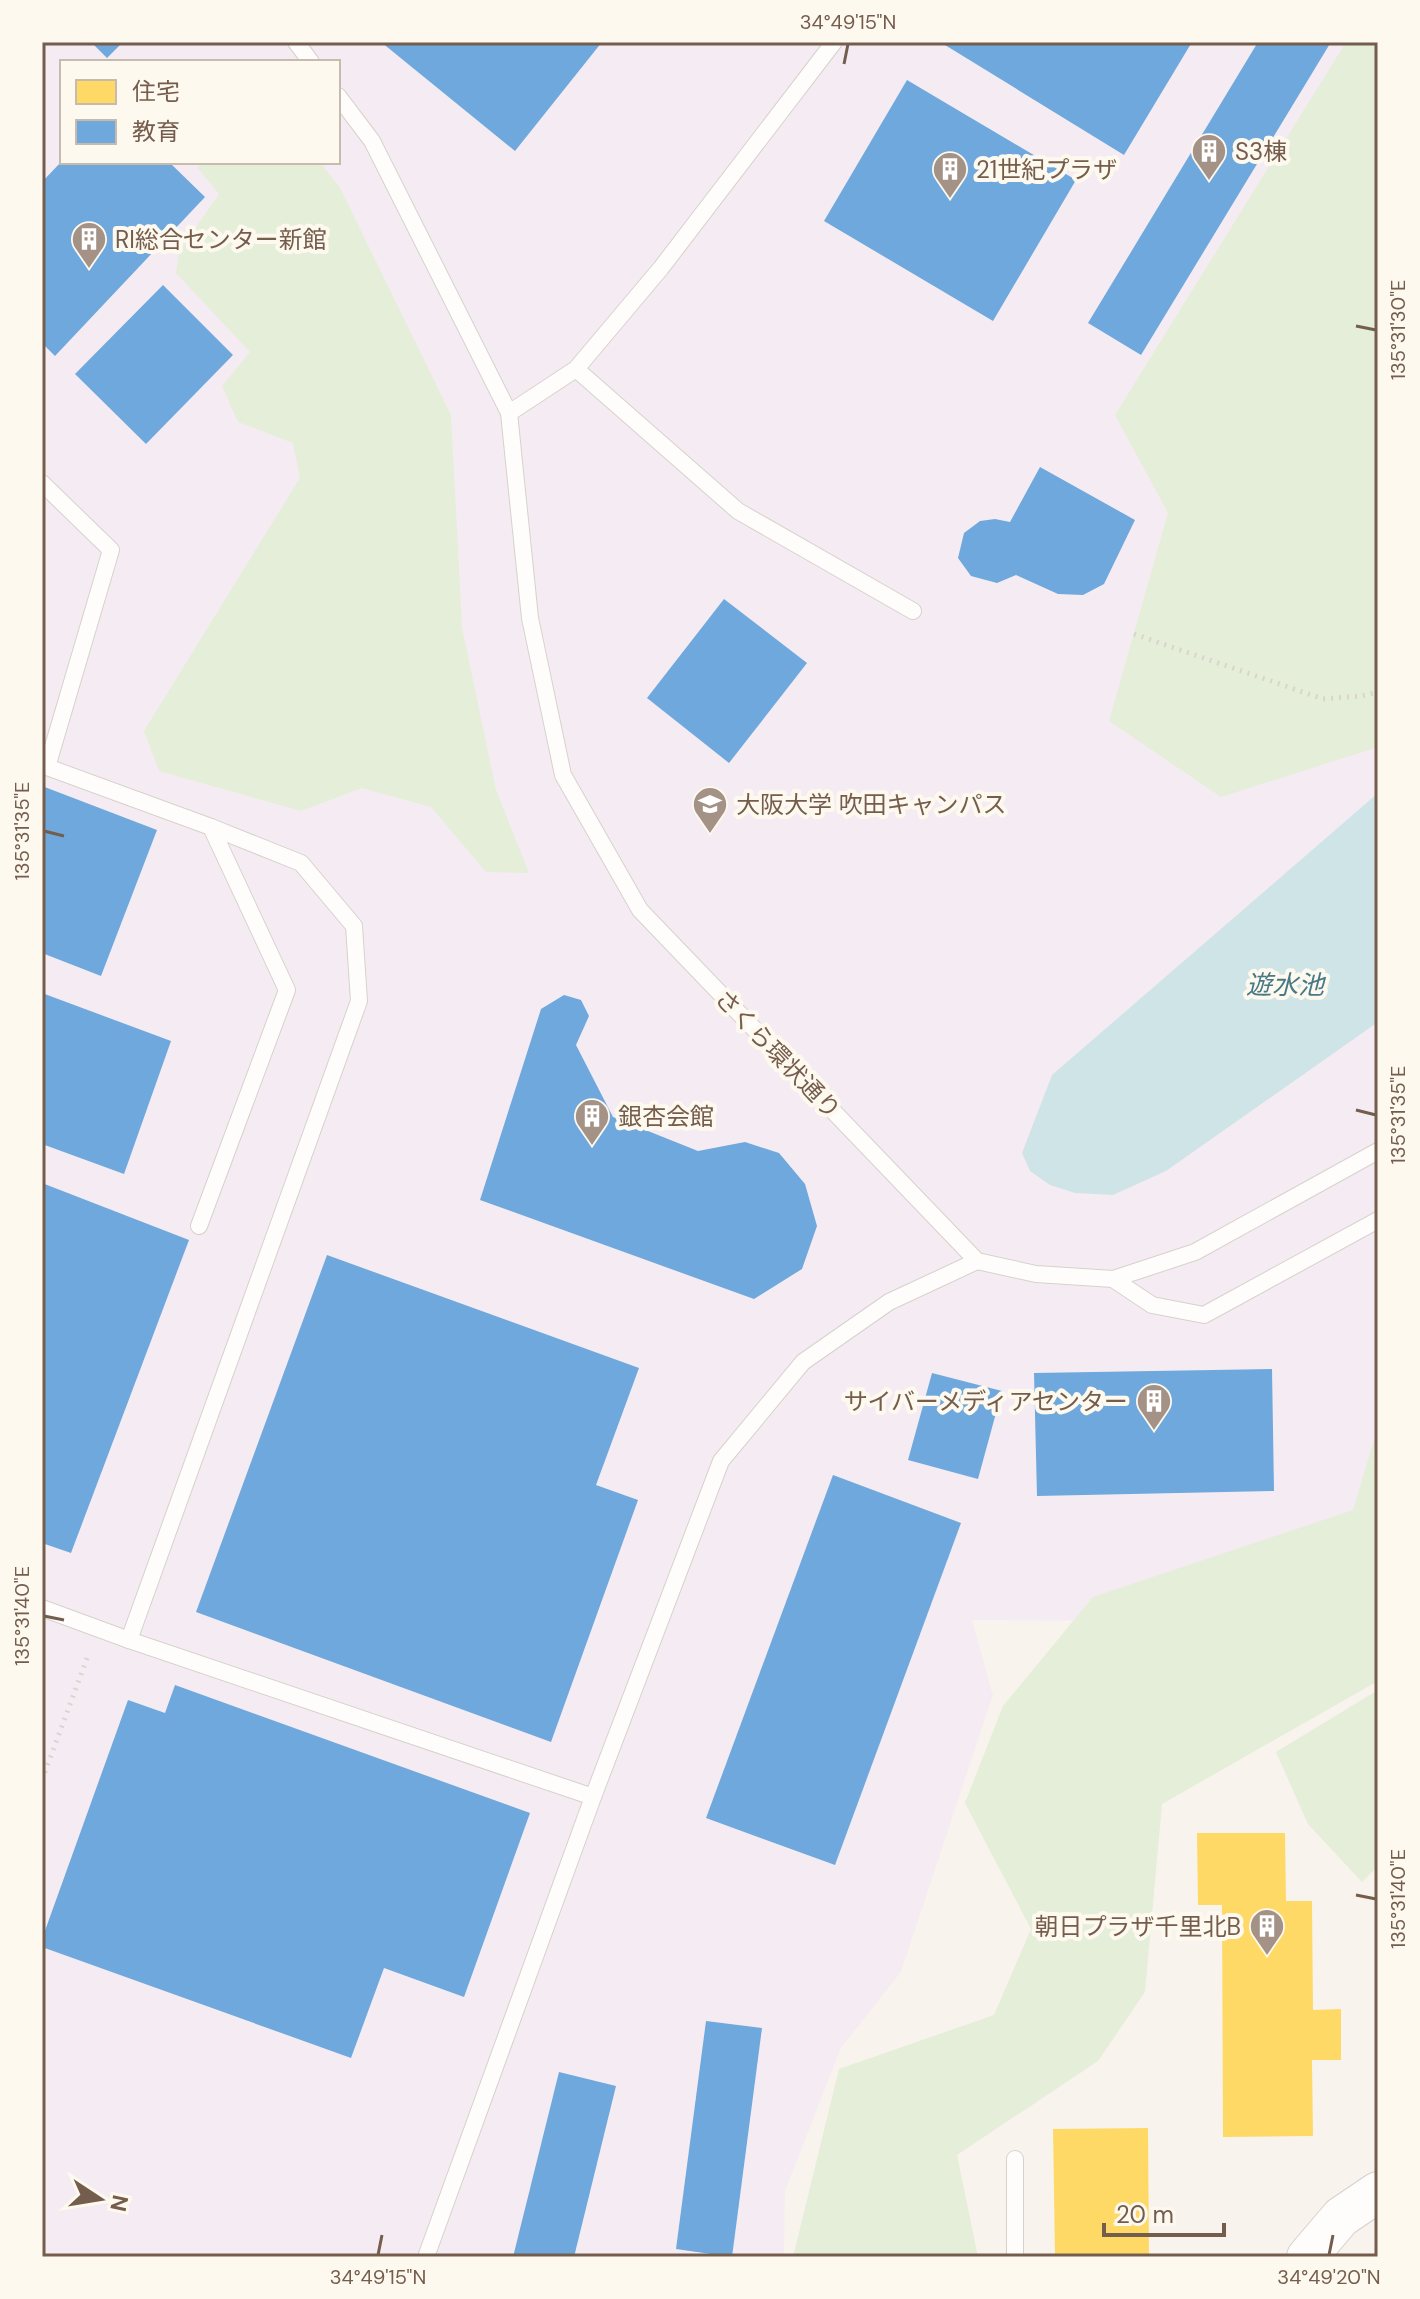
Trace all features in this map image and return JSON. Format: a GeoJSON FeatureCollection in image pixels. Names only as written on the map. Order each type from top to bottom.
{"type":"FeatureCollection","features":[{"type":"Feature","properties":{"kind":"street"},"geometry":{"type":"LineString","coordinates":[[1307,2257],[1341,2217],[1378,2192]]}},
{"type":"Feature","properties":{"kind":"lane"},"geometry":{"type":"LineString","coordinates":[[296,42],[310,60]]}},
{"type":"Feature","properties":{"kind":"lane"},"geometry":{"type":"LineString","coordinates":[[340,99],[372,141],[509,413],[576,369],[661,268],[834,42]]}},
{"type":"Feature","properties":{"kind":"lane"},"geometry":{"type":"LineString","coordinates":[[576,369],[738,511],[913,611]]}},
{"type":"Feature","properties":{"kind":"lane","name":"さくら環状通り"},"geometry":{"type":"LineString","coordinates":[[509,413],[530,618],[563,775],[640,910],[977,1261]]}},
{"type":"Feature","properties":{"kind":"lane"},"geometry":{"type":"LineString","coordinates":[[42,483],[111,550],[47,767],[301,863],[354,926],[359,1001],[129,1640]]}},
{"type":"Feature","properties":{"kind":"lane"},"geometry":{"type":"LineString","coordinates":[[199,1226],[287,990],[211,827]]}},
{"type":"Feature","properties":{"kind":"lane"},"geometry":{"type":"LineString","coordinates":[[426,2257],[593,1797],[721,1461],[803,1362],[889,1302],[977,1261],[1036,1274],[1113,1279],[1195,1252],[1378,1151]]}},
{"type":"Feature","properties":{"kind":"lane"},"geometry":{"type":"LineString","coordinates":[[1113,1279],[1152,1305],[1204,1315],[1378,1220]]}},
{"type":"Feature","properties":{"kind":"lane"},"geometry":{"type":"LineString","coordinates":[[42,1608],[593,1797]]}},
{"type":"Feature","properties":{"kind":"lane"},"geometry":{"type":"LineString","coordinates":[[1015,2159],[1015,2257]]}},
{"type":"Feature","properties":{"kind":"path"},"geometry":{"type":"LineString","coordinates":[[1134,634],[1323,699],[1378,692]]}},
{"type":"Feature","properties":{"kind":"path"},"geometry":{"type":"LineString","coordinates":[[42,1780],[98,1628]]}},
{"type":"Feature","properties":{"kind":"shaded area","name":"大阪大学 吹田キャンパス"},"geometry":{"type":"Polygon","coordinates":[[[42,42],[1378,42],[1378,1508],[1156,1621],[972,1620],[993,1695],[901,1972],[841,2048],[785,2191],[784,2257],[42,2257],[42,42]]]}},
{"type":"Feature","properties":{"kind":"green space"},"geometry":{"type":"Polygon","coordinates":[[[1346,42],[1378,42],[1378,747],[1221,797],[1109,721],[1168,513],[1115,415],[1346,42]]]}},
{"type":"Feature","properties":{"kind":"green space"},"geometry":{"type":"Polygon","coordinates":[[[201,164],[322,164],[340,188],[451,415],[462,628],[496,790],[529,873],[486,872],[431,807],[362,788],[301,811],[159,771],[144,731],[300,478],[293,443],[238,422],[222,386],[250,352],[176,273],[179,252],[219,194],[198,168],[201,164]]]}},
{"type":"Feature","properties":{"kind":"green space"},"geometry":{"type":"Polygon","coordinates":[[[1378,1426],[1378,1681],[1162,1804],[1145,1992],[1098,2061],[957,2155],[978,2257],[793,2257],[839,2069],[994,2015],[1031,1929],[965,1803],[1003,1706],[1093,1597],[1353,1510],[1378,1426]]]}},
{"type":"Feature","properties":{"kind":"green space"},"geometry":{"type":"Polygon","coordinates":[[[1378,1690],[1378,1866],[1362,1882],[1308,1824],[1276,1752],[1378,1690]]]}},
{"type":"Feature","properties":{"kind":"water","name":"遊水池"},"geometry":{"type":"Polygon","coordinates":[[[1378,793],[1378,1022],[1166,1171],[1113,1195],[1075,1193],[1050,1185],[1030,1171],[1022,1153],[1052,1075],[1378,793]]]}},
{"type":"Feature","properties":{"kind":"building: 住宅","name":"朝日プラザ千里北B"},"geometry":{"type":"Polygon","coordinates":[[[1197,1833],[1285,1833],[1286,1901],[1312,1901],[1313,2010],[1341,2009],[1341,2060],[1312,2060],[1313,2136],[1223,2137],[1222,1905],[1198,1905],[1197,1833]]]}},
{"type":"Feature","properties":{"kind":"building: 住宅"},"geometry":{"type":"Polygon","coordinates":[[[1148,2128],[1149,2257],[1055,2257],[1053,2129],[1148,2128]]]}},
{"type":"Feature","properties":{"kind":"building: 教育"},"geometry":{"type":"Polygon","coordinates":[[[91,42],[123,42],[107,58],[91,42]]]}},
{"type":"Feature","properties":{"kind":"building: 教育"},"geometry":{"type":"Polygon","coordinates":[[[381,42],[602,42],[515,151],[381,42]]]}},
{"type":"Feature","properties":{"kind":"building: 教育"},"geometry":{"type":"Polygon","coordinates":[[[947,42],[1192,42],[1124,155],[945,45],[947,42]]]}},
{"type":"Feature","properties":{"kind":"building: 教育","name":"S3棟"},"geometry":{"type":"Polygon","coordinates":[[[1258,42],[1331,42],[1141,355],[1088,323],[1258,42]]]}},
{"type":"Feature","properties":{"kind":"building: 教育","name":"21世紀プラザ"},"geometry":{"type":"Polygon","coordinates":[[[907,80],[1076,180],[993,321],[824,221],[907,80]]]}},
{"type":"Feature","properties":{"kind":"building: 教育","name":"RI総合センター新館"},"geometry":{"type":"Polygon","coordinates":[[[60,163],[171,164],[205,197],[55,356],[42,343],[42,182],[60,163]]]}},
{"type":"Feature","properties":{"kind":"building: 教育"},"geometry":{"type":"Polygon","coordinates":[[[163,285],[233,355],[146,444],[75,374],[163,285]]]}},
{"type":"Feature","properties":{"kind":"building: 教育"},"geometry":{"type":"Polygon","coordinates":[[[1040,467],[1135,520],[1104,584],[1083,595],[1058,594],[1016,575],[997,583],[971,576],[958,558],[964,533],[980,521],[995,519],[1010,522],[1040,467]]]}},
{"type":"Feature","properties":{"kind":"building: 教育"},"geometry":{"type":"Polygon","coordinates":[[[724,599],[807,663],[729,763],[647,698],[724,599]]]}},
{"type":"Feature","properties":{"kind":"building: 教育"},"geometry":{"type":"Polygon","coordinates":[[[42,786],[157,830],[101,976],[42,953],[42,786]]]}},
{"type":"Feature","properties":{"kind":"building: 教育"},"geometry":{"type":"Polygon","coordinates":[[[42,993],[171,1041],[124,1174],[42,1144],[42,993]]]}},
{"type":"Feature","properties":{"kind":"building: 教育","name":"銀杏会館"},"geometry":{"type":"Polygon","coordinates":[[[564,995],[581,1000],[589,1016],[576,1045],[613,1117],[698,1151],[745,1142],[779,1153],[805,1184],[817,1226],[802,1269],[754,1299],[480,1200],[541,1009],[564,995]]]}},
{"type":"Feature","properties":{"kind":"building: 教育"},"geometry":{"type":"Polygon","coordinates":[[[42,1183],[189,1240],[71,1553],[42,1543],[42,1183]]]}},
{"type":"Feature","properties":{"kind":"building: 教育"},"geometry":{"type":"Polygon","coordinates":[[[327,1255],[639,1368],[596,1485],[638,1500],[551,1742],[196,1612],[327,1255]]]}},
{"type":"Feature","properties":{"kind":"building: 教育","name":"サイバーメディアセンター"},"geometry":{"type":"Polygon","coordinates":[[[1272,1369],[1274,1491],[1037,1496],[1034,1373],[1272,1369]]]}},
{"type":"Feature","properties":{"kind":"building: 教育"},"geometry":{"type":"Polygon","coordinates":[[[932,1373],[1002,1391],[978,1479],[908,1460],[932,1373]]]}},
{"type":"Feature","properties":{"kind":"building: 教育"},"geometry":{"type":"Polygon","coordinates":[[[833,1475],[961,1523],[835,1865],[706,1818],[833,1475]]]}},
{"type":"Feature","properties":{"kind":"building: 教育"},"geometry":{"type":"Polygon","coordinates":[[[175,1685],[530,1813],[464,1997],[384,1968],[351,2058],[42,1947],[42,1939],[128,1700],[165,1713],[175,1685]]]}},
{"type":"Feature","properties":{"kind":"building: 教育"},"geometry":{"type":"Polygon","coordinates":[[[706,2021],[762,2028],[732,2257],[676,2249],[706,2021]]]}},
{"type":"Feature","properties":{"kind":"building: 教育"},"geometry":{"type":"Polygon","coordinates":[[[559,2072],[616,2086],[574,2257],[513,2257],[559,2072]]]}},
{"type":"Feature","properties":{"kind":"place","name":"S3棟"},"geometry":{"type":"Point","coordinates":[1209,182]}},
{"type":"Feature","properties":{"kind":"place","name":"21世紀プラザ"},"geometry":{"type":"Point","coordinates":[950,200]}},
{"type":"Feature","properties":{"kind":"place","name":"RI総合センター新館"},"geometry":{"type":"Point","coordinates":[89,270]}},
{"type":"Feature","properties":{"kind":"place","name":"大阪大学 吹田キャンパス"},"geometry":{"type":"Point","coordinates":[710,835]}},
{"type":"Feature","properties":{"kind":"place","name":"銀杏会館"},"geometry":{"type":"Point","coordinates":[592,1147]}},
{"type":"Feature","properties":{"kind":"place","name":"サイバーメディアセンター"},"geometry":{"type":"Point","coordinates":[1154,1432]}},
{"type":"Feature","properties":{"kind":"place","name":"朝日プラザ千里北B"},"geometry":{"type":"Point","coordinates":[1267,1957]}}]}
